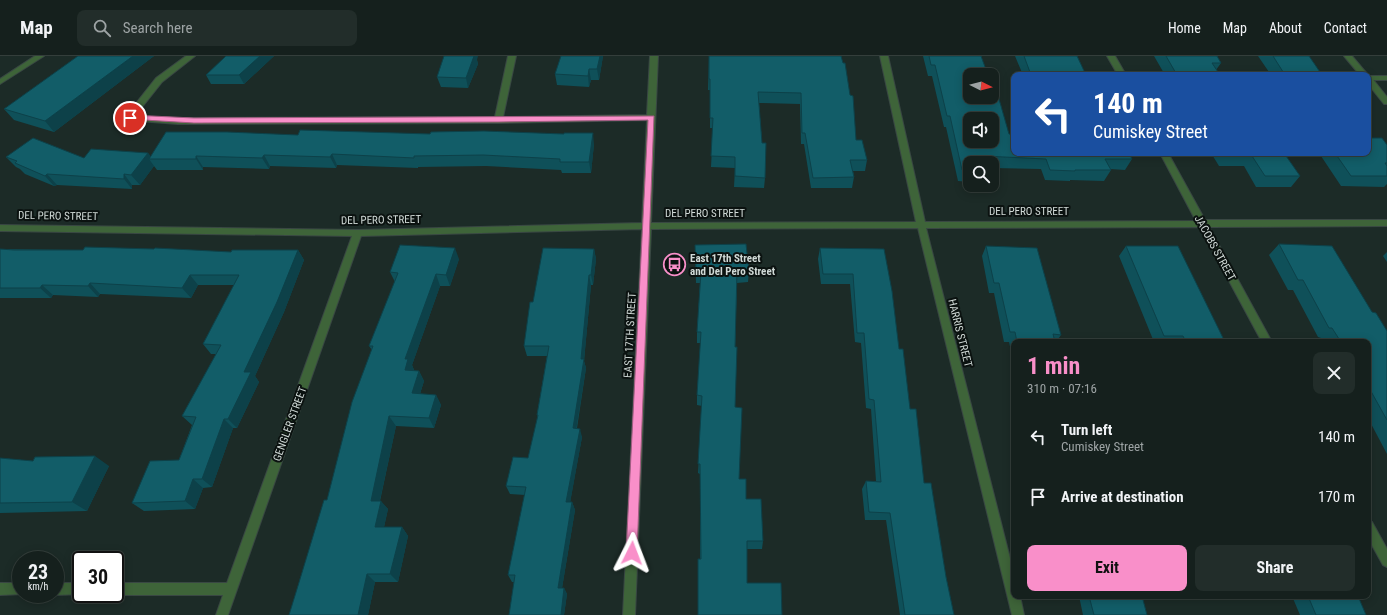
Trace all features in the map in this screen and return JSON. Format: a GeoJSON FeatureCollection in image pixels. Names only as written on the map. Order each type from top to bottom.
{"type":"FeatureCollection","features":[{"type":"Feature","properties":{"kind":"street"},"geometry":{"type":"LineString","coordinates":[[0,82],[40,56]]}},
{"type":"Feature","properties":{"kind":"street"},"geometry":{"type":"LineString","coordinates":[[191,56],[159,80],[130,118],[178,121],[498,120],[651,117]]}},
{"type":"Feature","properties":{"kind":"street"},"geometry":{"type":"LineString","coordinates":[[498,120],[512,56]]}},
{"type":"Feature","properties":{"kind":"street","name":"EAST 17TH STREET"},"geometry":{"type":"LineString","coordinates":[[629,615],[654,56]]}},
{"type":"Feature","properties":{"kind":"street","name":"HARRIS STREET"},"geometry":{"type":"LineString","coordinates":[[884,56],[920,224],[1011,587]]}},
{"type":"Feature","properties":{"kind":"street"},"geometry":{"type":"LineString","coordinates":[[1111,56],[1120,72]]}},
{"type":"Feature","properties":{"kind":"street"},"geometry":{"type":"LineString","coordinates":[[1348,56],[1361,72]]}},
{"type":"Feature","properties":{"kind":"street"},"geometry":{"type":"LineString","coordinates":[[1371,79],[1387,78]]}},
{"type":"Feature","properties":{"kind":"street"},"geometry":{"type":"LineString","coordinates":[[1371,83],[1387,102]]}},
{"type":"Feature","properties":{"kind":"street","name":"JACOBS STREET"},"geometry":{"type":"LineString","coordinates":[[1166,156],[1265,339]]}},
{"type":"Feature","properties":{"kind":"street","name":"DEL PERO STREET"},"geometry":{"type":"LineString","coordinates":[[0,228],[358,233],[647,226],[1387,223]]}},
{"type":"Feature","properties":{"kind":"street","name":"GENGLER STREET"},"geometry":{"type":"LineString","coordinates":[[222,615],[358,233]]}},
{"type":"Feature","properties":{"kind":"street"},"geometry":{"type":"LineString","coordinates":[[1371,532],[1387,561]]}},
{"type":"Feature","properties":{"kind":"street"},"geometry":{"type":"LineString","coordinates":[[0,589],[12,589]]}},
{"type":"Feature","properties":{"kind":"street"},"geometry":{"type":"LineString","coordinates":[[124,589],[232,589]]}},
{"type":"Feature","properties":{"kind":"street","name":"HARRIS STREET"},"geometry":{"type":"LineString","coordinates":[[1014,599],[1018,615]]}},
{"type":"Feature","properties":{"kind":"building"},"geometry":{"type":"Polygon","coordinates":[[[78,56],[133,56],[45,121],[4,109],[78,56]]]}},
{"type":"Feature","properties":{"kind":"building"},"geometry":{"type":"Polygon","coordinates":[[[226,56],[260,56],[239,75],[206,75],[226,56]]]}},
{"type":"Feature","properties":{"kind":"building"},"geometry":{"type":"Polygon","coordinates":[[[444,56],[474,56],[466,78],[437,77],[444,56]]]}},
{"type":"Feature","properties":{"kind":"building"},"geometry":{"type":"Polygon","coordinates":[[[561,56],[600,56],[597,69],[589,69],[588,76],[555,74],[561,56]]]}},
{"type":"Feature","properties":{"kind":"building"},"geometry":{"type":"Polygon","coordinates":[[[709,56],[841,56],[843,63],[845,63],[850,95],[853,96],[856,140],[862,140],[867,160],[850,160],[854,177],[813,178],[805,133],[802,133],[801,93],[758,92],[762,143],[766,143],[765,178],[735,176],[735,157],[711,156],[713,118],[710,118],[709,56]]]}},
{"type":"Feature","properties":{"kind":"building"},"geometry":{"type":"Polygon","coordinates":[[[929,56],[981,56],[985,68],[963,68],[963,104],[999,104],[999,99],[1009,134],[1011,134],[1011,156],[1130,156],[1132,159],[1105,159],[1111,170],[1075,171],[1050,170],[1046,159],[999,156],[963,156],[962,170],[950,116],[947,116],[935,65],[931,65],[929,56]]]}},
{"type":"Feature","properties":{"kind":"building"},"geometry":{"type":"Polygon","coordinates":[[[1024,56],[1077,56],[1085,72],[1030,72],[1024,56]]]}},
{"type":"Feature","properties":{"kind":"building"},"geometry":{"type":"Polygon","coordinates":[[[1166,56],[1217,56],[1221,63],[1212,63],[1218,72],[1175,72],[1166,56]]]}},
{"type":"Feature","properties":{"kind":"building"},"geometry":{"type":"Polygon","coordinates":[[[1273,56],[1309,56],[1320,72],[1283,72],[1273,56]]]}},
{"type":"Feature","properties":{"kind":"building"},"geometry":{"type":"Polygon","coordinates":[[[300,130],[430,134],[431,132],[484,131],[564,134],[593,133],[589,162],[560,162],[560,159],[483,155],[414,156],[414,158],[332,154],[330,157],[264,155],[262,158],[196,156],[196,159],[149,159],[166,132],[227,132],[298,135],[300,130]]]}},
{"type":"Feature","properties":{"kind":"building"},"geometry":{"type":"Polygon","coordinates":[[[33,138],[84,158],[91,149],[148,153],[131,175],[124,174],[124,179],[47,174],[45,176],[15,163],[17,161],[6,157],[33,138]]]}},
{"type":"Feature","properties":{"kind":"building"},"geometry":{"type":"Polygon","coordinates":[[[1371,138],[1382,138],[1387,145],[1387,163],[1385,163],[1387,166],[1387,176],[1351,176],[1337,156],[1371,156],[1371,138]]]}},
{"type":"Feature","properties":{"kind":"building"},"geometry":{"type":"Polygon","coordinates":[[[1252,156],[1286,156],[1300,176],[1265,176],[1252,156]]]}},
{"type":"Feature","properties":{"kind":"building"},"geometry":{"type":"Polygon","coordinates":[[[746,244],[749,271],[737,271],[735,407],[742,408],[739,479],[746,479],[746,499],[761,499],[763,541],[747,541],[747,583],[781,583],[782,615],[698,615],[698,559],[701,559],[700,464],[698,464],[702,396],[697,395],[701,332],[697,332],[701,272],[696,272],[695,245],[746,244]]]}},
{"type":"Feature","properties":{"kind":"building"},"geometry":{"type":"Polygon","coordinates":[[[1279,244],[1332,246],[1372,312],[1376,313],[1387,331],[1387,420],[1371,391],[1371,339],[1339,339],[1332,328],[1329,328],[1303,280],[1298,280],[1279,244]]]}},
{"type":"Feature","properties":{"kind":"building"},"geometry":{"type":"Polygon","coordinates":[[[400,245],[455,248],[446,275],[436,274],[405,359],[408,359],[405,370],[419,371],[412,393],[436,395],[429,418],[389,416],[371,501],[381,501],[375,527],[402,527],[390,574],[367,574],[358,615],[289,615],[324,500],[327,500],[352,402],[373,346],[369,346],[398,273],[390,272],[400,245]]]}},
{"type":"Feature","properties":{"kind":"building"},"geometry":{"type":"Polygon","coordinates":[[[986,246],[1037,248],[1061,335],[1053,334],[1054,339],[1016,339],[1015,332],[1010,332],[999,283],[994,283],[986,246]]]}},
{"type":"Feature","properties":{"kind":"building"},"geometry":{"type":"Polygon","coordinates":[[[1126,246],[1178,246],[1224,339],[1184,339],[1183,336],[1164,336],[1126,246]]]}},
{"type":"Feature","properties":{"kind":"building"},"geometry":{"type":"Polygon","coordinates":[[[85,247],[155,248],[231,252],[232,250],[298,250],[277,302],[244,372],[251,372],[228,419],[224,419],[202,479],[193,479],[185,501],[132,503],[150,461],[179,460],[196,417],[182,416],[221,345],[203,344],[239,275],[190,275],[182,288],[90,283],[88,286],[42,285],[40,288],[0,288],[0,249],[83,250],[85,247]]]}},
{"type":"Feature","properties":{"kind":"building"},"geometry":{"type":"Polygon","coordinates":[[[543,248],[594,249],[591,275],[589,275],[581,359],[584,359],[573,428],[580,429],[566,502],[572,502],[558,588],[564,588],[561,615],[509,615],[515,575],[508,575],[526,487],[506,486],[513,457],[528,458],[538,415],[549,346],[524,346],[530,302],[533,302],[543,248]]]}},
{"type":"Feature","properties":{"kind":"building"},"geometry":{"type":"Polygon","coordinates":[[[820,248],[884,249],[892,291],[899,349],[903,349],[910,409],[916,409],[924,483],[931,483],[946,577],[954,615],[905,615],[890,513],[869,512],[866,481],[881,482],[874,400],[869,399],[864,333],[857,333],[853,274],[823,274],[820,248]]]}},
{"type":"Feature","properties":{"kind":"building"},"geometry":{"type":"Polygon","coordinates":[[[95,456],[72,502],[0,503],[0,458],[33,461],[35,457],[95,456]]]}},
{"type":"Feature","properties":{"kind":"building"},"geometry":{"type":"Polygon","coordinates":[[[1090,599],[1143,599],[1147,615],[1094,615],[1090,599]]]}},
{"type":"Feature","properties":{"kind":"building"},"geometry":{"type":"Polygon","coordinates":[[[1309,599],[1359,599],[1366,615],[1316,615],[1309,599]]]}},
{"type":"Feature","properties":{"kind":"place","name":"East 17th Street and Del Pero Street"},"geometry":{"type":"Point","coordinates":[674,264]}},
{"type":"Feature","properties":{"kind":"route"},"geometry":{"type":"LineString","coordinates":[[130,118],[194,121],[498,120],[651,117],[632,553]]}}]}
